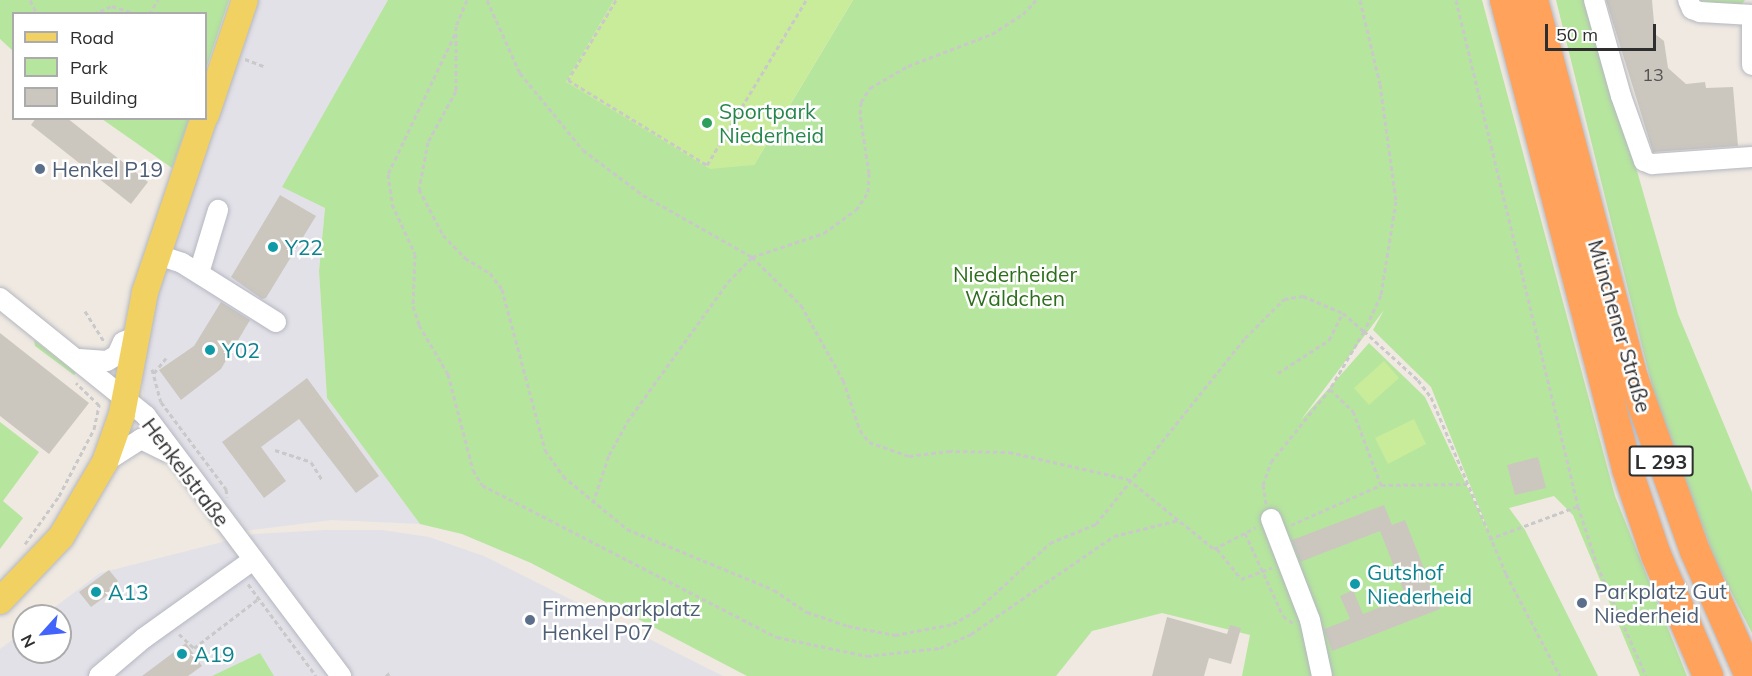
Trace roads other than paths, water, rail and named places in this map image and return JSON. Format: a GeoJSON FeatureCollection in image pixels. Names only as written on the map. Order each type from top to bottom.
{"type":"FeatureCollection","features":[{"type":"Feature","properties":{"kind":"highway"},"geometry":{"type":"LineString","coordinates":[[1491,0],[1526,134],[1556,197]]}},
{"type":"Feature","properties":{"kind":"highway","name":"Münchener Straße"},"geometry":{"type":"LineString","coordinates":[[1505,0],[1628,469],[1656,555],[1707,676]]}},
{"type":"Feature","properties":{"kind":"highway","name":"Münchener Straße"},"geometry":{"type":"LineString","coordinates":[[1533,0],[1633,378],[1695,551],[1750,676]]}},
{"type":"Feature","properties":{"kind":"main road"},"geometry":{"type":"LineString","coordinates":[[207,111],[245,0]]}},
{"type":"Feature","properties":{"kind":"main road"},"geometry":{"type":"LineString","coordinates":[[0,601],[60,537],[105,462],[126,398],[145,292],[204,120]]}},
{"type":"Feature","properties":{"kind":"street"},"geometry":{"type":"LineString","coordinates":[[1594,0],[1621,96],[1644,161],[1652,164],[1752,157]]}},
{"type":"Feature","properties":{"kind":"street"},"geometry":{"type":"LineString","coordinates":[[1688,0],[1692,9],[1700,12],[1752,17],[1752,65]]}},
{"type":"Feature","properties":{"kind":"street"},"geometry":{"type":"LineString","coordinates":[[199,273],[218,210]]}},
{"type":"Feature","properties":{"kind":"street"},"geometry":{"type":"LineString","coordinates":[[158,255],[199,273],[276,322]]}},
{"type":"Feature","properties":{"kind":"street","name":"Henkelstraße"},"geometry":{"type":"LineString","coordinates":[[0,298],[146,416],[340,676]]}},
{"type":"Feature","properties":{"kind":"street"},"geometry":{"type":"LineString","coordinates":[[79,360],[107,361],[117,355],[123,342],[137,336]]}},
{"type":"Feature","properties":{"kind":"street"},"geometry":{"type":"LineString","coordinates":[[105,462],[141,439],[175,455]]}},
{"type":"Feature","properties":{"kind":"street"},"geometry":{"type":"LineString","coordinates":[[1274,525],[1312,632],[1322,676]]}},
{"type":"Feature","properties":{"kind":"street"},"geometry":{"type":"LineString","coordinates":[[106,673],[144,638],[253,560]]}},
{"type":"Feature","properties":{"kind":"place","name":"Sportpark Niederheid"},"geometry":{"type":"Point","coordinates":[707,123]}},
{"type":"Feature","properties":{"kind":"place","name":"Henkel P19"},"geometry":{"type":"Point","coordinates":[40,169]}},
{"type":"Feature","properties":{"kind":"place","name":"Y22"},"geometry":{"type":"Point","coordinates":[273,247]}},
{"type":"Feature","properties":{"kind":"place","name":"Y02"},"geometry":{"type":"Point","coordinates":[210,350]}},
{"type":"Feature","properties":{"kind":"place","name":"Gutshof Niederheid"},"geometry":{"type":"Point","coordinates":[1355,584]}},
{"type":"Feature","properties":{"kind":"place","name":"A13"},"geometry":{"type":"Point","coordinates":[96,592]}},
{"type":"Feature","properties":{"kind":"place","name":"Parkplatz Gut Niederheid"},"geometry":{"type":"Point","coordinates":[1582,603]}},
{"type":"Feature","properties":{"kind":"place","name":"Firmenparkplatz Henkel P07"},"geometry":{"type":"Point","coordinates":[530,620]}},
{"type":"Feature","properties":{"kind":"place","name":"A19"},"geometry":{"type":"Point","coordinates":[182,654]}},
{"type":"Feature","properties":{"kind":"park label","name":"Niederheider Wäldchen"},"geometry":{"type":"Point","coordinates":[1015,286]}}]}
